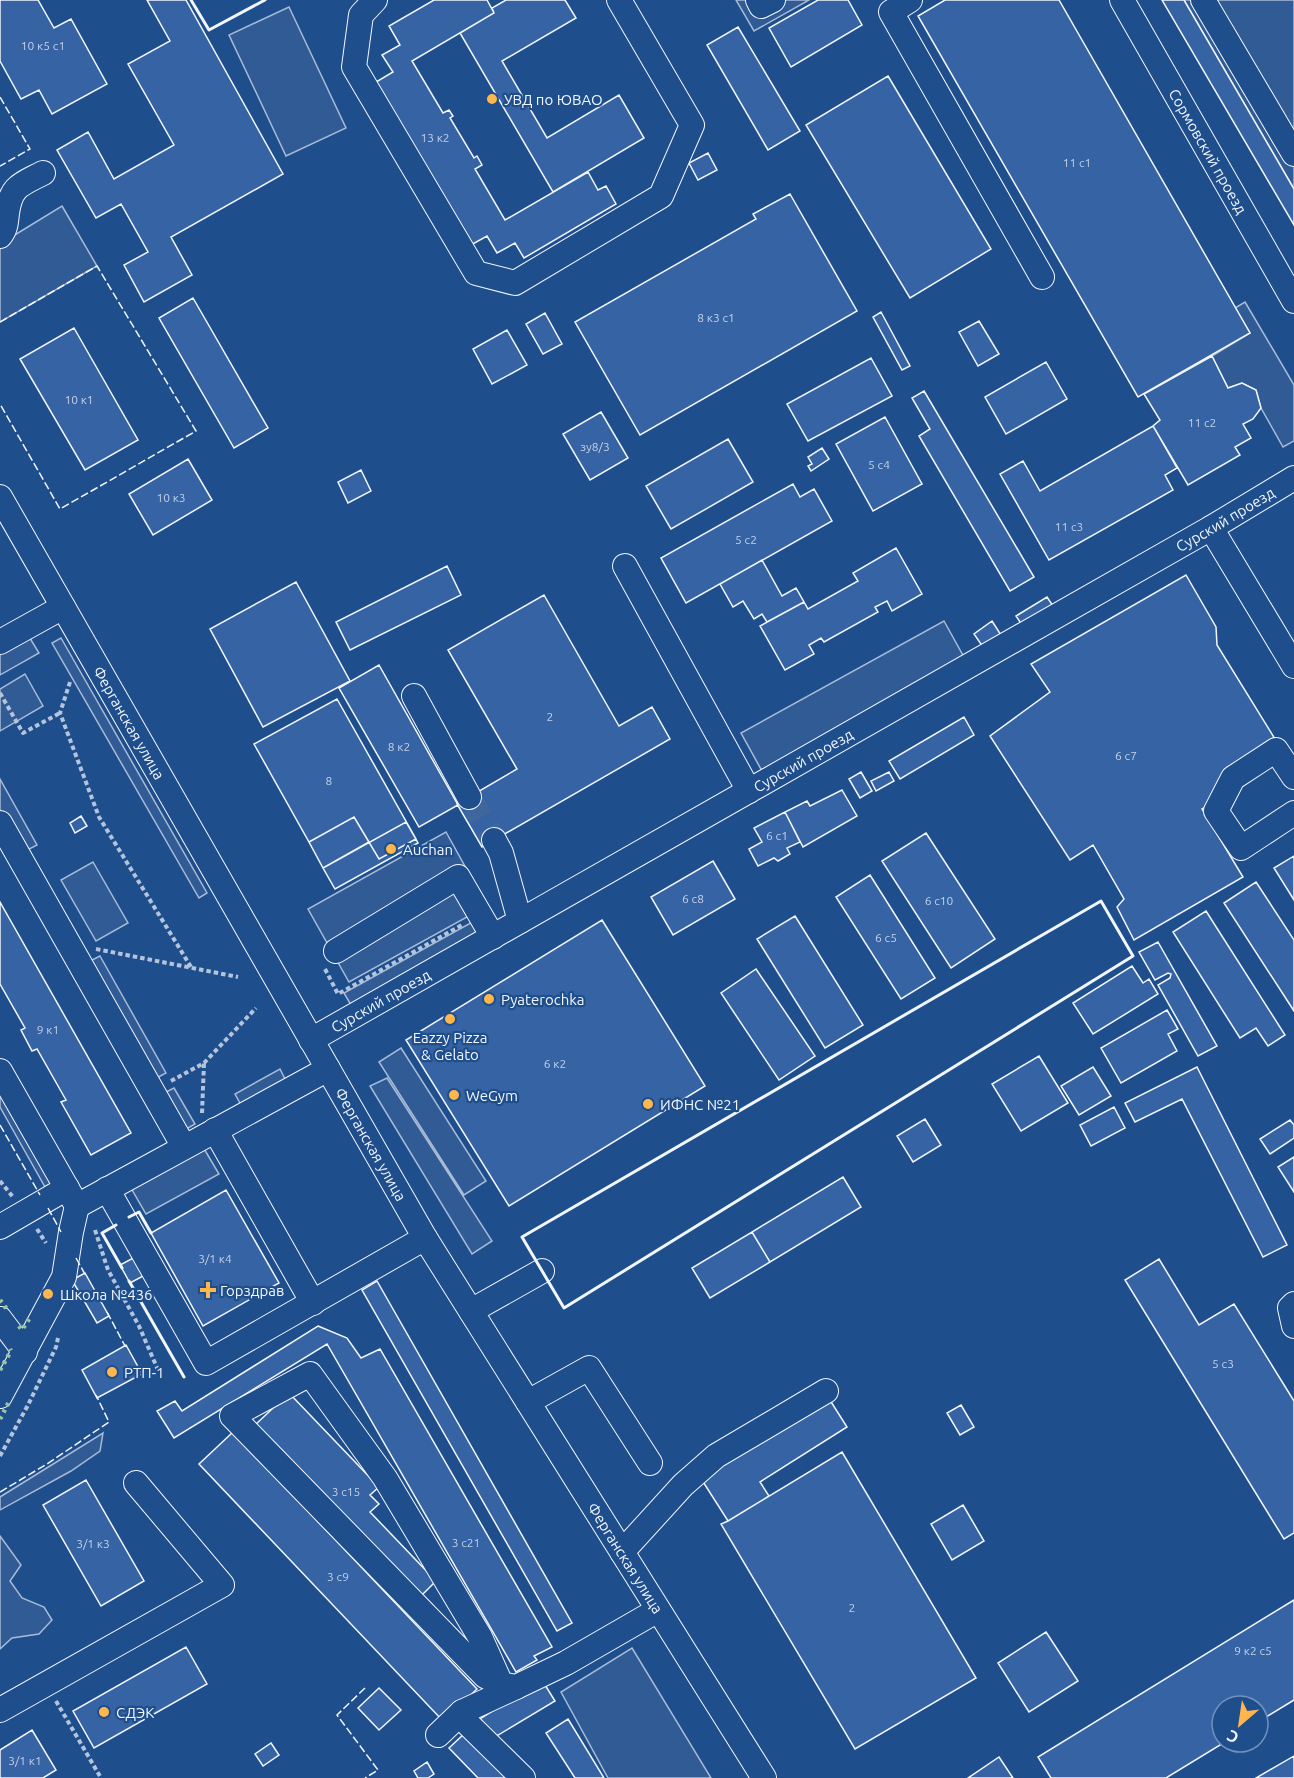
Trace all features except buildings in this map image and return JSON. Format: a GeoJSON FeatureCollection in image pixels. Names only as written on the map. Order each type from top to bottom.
{"type":"FeatureCollection","features":[{"type":"Feature","properties":{"kind":"street"},"geometry":{"type":"LineString","coordinates":[[375,0],[361,15],[354,67],[476,273],[516,282],[661,196],[692,125],[620,0]]}},
{"type":"Feature","properties":{"kind":"street"},"geometry":{"type":"LineString","coordinates":[[758,0],[761,6],[772,0]]}},
{"type":"Feature","properties":{"kind":"street"},"geometry":{"type":"LineString","coordinates":[[910,0],[891,12],[1042,277]]}},
{"type":"Feature","properties":{"kind":"street","name":"Сормовский проезд"},"geometry":{"type":"LineString","coordinates":[[1122,0],[1294,301]]}},
{"type":"Feature","properties":{"kind":"street"},"geometry":{"type":"LineString","coordinates":[[1203,0],[1287,121],[1294,154]]}},
{"type":"Feature","properties":{"kind":"street"},"geometry":{"type":"LineString","coordinates":[[0,236],[5,230],[5,188],[21,185],[43,173]]}},
{"type":"Feature","properties":{"kind":"street","name":"Сурский проезд"},"geometry":{"type":"LineString","coordinates":[[311,1040],[1211,528],[1294,478]]}},
{"type":"Feature","properties":{"kind":"street","name":"Ферганская улица"},"geometry":{"type":"LineString","coordinates":[[0,497],[425,1238],[762,1777]]}},
{"type":"Feature","properties":{"kind":"street"},"geometry":{"type":"LineString","coordinates":[[1211,528],[1290,652]]}},
{"type":"Feature","properties":{"kind":"street"},"geometry":{"type":"LineString","coordinates":[[625,566],[749,791]]}},
{"type":"Feature","properties":{"kind":"street"},"geometry":{"type":"LineString","coordinates":[[0,642],[63,607]]}},
{"type":"Feature","properties":{"kind":"street"},"geometry":{"type":"LineString","coordinates":[[414,696],[469,797]]}},
{"type":"Feature","properties":{"kind":"street"},"geometry":{"type":"LineString","coordinates":[[1294,777],[1276,750],[1233,778],[1216,811],[1241,848],[1294,813]]}},
{"type":"Feature","properties":{"kind":"street"},"geometry":{"type":"LineString","coordinates":[[0,823],[152,1091],[199,1139],[313,1303]]}},
{"type":"Feature","properties":{"kind":"street"},"geometry":{"type":"LineString","coordinates":[[494,840],[501,853],[520,921]]}},
{"type":"Feature","properties":{"kind":"street"},"geometry":{"type":"LineString","coordinates":[[336,951],[458,877],[493,937]]}},
{"type":"Feature","properties":{"kind":"street"},"geometry":{"type":"LineString","coordinates":[[0,1227],[107,1189],[328,1069]]}},
{"type":"Feature","properties":{"kind":"street"},"geometry":{"type":"LineString","coordinates":[[0,1071],[75,1199],[64,1278],[0,1396]]}},
{"type":"Feature","properties":{"kind":"street"},"geometry":{"type":"LineString","coordinates":[[107,1189],[206,1364],[425,1238]]}},
{"type":"Feature","properties":{"kind":"street"},"geometry":{"type":"LineString","coordinates":[[471,1311],[542,1271]]}},
{"type":"Feature","properties":{"kind":"street"},"geometry":{"type":"LineString","coordinates":[[1294,1304],[1290,1308],[1294,1326]]}},
{"type":"Feature","properties":{"kind":"street"},"geometry":{"type":"LineString","coordinates":[[0,1319],[25,1352]]}},
{"type":"Feature","properties":{"kind":"street"},"geometry":{"type":"LineString","coordinates":[[528,1402],[589,1368],[650,1463]]}},
{"type":"Feature","properties":{"kind":"street"},"geometry":{"type":"LineString","coordinates":[[310,1374],[385,1478],[508,1686],[485,1676],[232,1416],[310,1374]]}},
{"type":"Feature","properties":{"kind":"street"},"geometry":{"type":"LineString","coordinates":[[622,1552],[683,1485],[716,1456],[826,1391]]}},
{"type":"Feature","properties":{"kind":"street"},"geometry":{"type":"LineString","coordinates":[[0,1710],[222,1586],[136,1483]]}},
{"type":"Feature","properties":{"kind":"street"},"geometry":{"type":"LineString","coordinates":[[438,1735],[462,1712],[508,1686],[566,1663],[658,1610]]}},
{"type":"Feature","properties":{"kind":"street"},"geometry":{"type":"LineString","coordinates":[[462,1712],[469,1725],[523,1778]]}},
{"type":"Feature","properties":{"kind":"path"},"geometry":{"type":"LineString","coordinates":[[70,682],[60,713],[99,817],[191,967]]}},
{"type":"Feature","properties":{"kind":"path"},"geometry":{"type":"LineString","coordinates":[[0,693],[23,733],[60,713]]}},
{"type":"Feature","properties":{"kind":"path"},"geometry":{"type":"LineString","coordinates":[[69,944],[238,977]]}},
{"type":"Feature","properties":{"kind":"path"},"geometry":{"type":"LineString","coordinates":[[152,1091],[204,1063],[256,1008]]}},
{"type":"Feature","properties":{"kind":"path"},"geometry":{"type":"LineString","coordinates":[[199,1139],[204,1063]]}},
{"type":"Feature","properties":{"kind":"path"},"geometry":{"type":"LineString","coordinates":[[75,1199],[92,1220],[108,1270],[139,1326],[158,1370]]}},
{"type":"Feature","properties":{"kind":"path"},"geometry":{"type":"LineString","coordinates":[[46,1684],[101,1778]]}},
{"type":"Feature","properties":{"kind":"shaded area"},"geometry":{"type":"Polygon","coordinates":[[[736,0],[809,0],[754,31],[736,0]]]}},
{"type":"Feature","properties":{"kind":"shaded area"},"geometry":{"type":"Polygon","coordinates":[[[1184,0],[1294,0],[1294,189],[1184,0]]]}},
{"type":"Feature","properties":{"kind":"shaded area"},"geometry":{"type":"Polygon","coordinates":[[[289,7],[346,128],[286,156],[229,35],[289,7]]]}},
{"type":"Feature","properties":{"kind":"shaded area"},"geometry":{"type":"Polygon","coordinates":[[[62,206],[97,266],[0,322],[0,244],[62,206]]]}},
{"type":"Feature","properties":{"kind":"shaded area"},"geometry":{"type":"Polygon","coordinates":[[[1245,302],[1294,385],[1294,441],[1283,447],[1261,408],[1256,390],[1242,383],[1228,388],[1212,356],[1250,333],[1235,308],[1245,302]]]}},
{"type":"Feature","properties":{"kind":"shaded area"},"geometry":{"type":"Polygon","coordinates":[[[944,621],[965,659],[762,771],[741,733],[944,621]]]}},
{"type":"Feature","properties":{"kind":"shaded area"},"geometry":{"type":"Polygon","coordinates":[[[28,635],[39,653],[0,675],[0,651],[28,635]]]}},
{"type":"Feature","properties":{"kind":"shaded area"},"geometry":{"type":"Polygon","coordinates":[[[61,638],[207,893],[199,898],[52,643],[61,638]]]}},
{"type":"Feature","properties":{"kind":"shaded area"},"geometry":{"type":"Polygon","coordinates":[[[25,674],[43,706],[0,731],[0,689],[25,674]]]}},
{"type":"Feature","properties":{"kind":"shaded area"},"geometry":{"type":"Polygon","coordinates":[[[0,779],[37,845],[18,855],[0,823],[0,779]]]}},
{"type":"Feature","properties":{"kind":"shaded area"},"geometry":{"type":"Polygon","coordinates":[[[446,832],[487,906],[349,982],[308,909],[446,832]]]}},
{"type":"Feature","properties":{"kind":"shaded area"},"geometry":{"type":"Polygon","coordinates":[[[93,862],[128,923],[96,941],[61,880],[93,862]]]}},
{"type":"Feature","properties":{"kind":"shaded area"},"geometry":{"type":"Polygon","coordinates":[[[476,920],[483,932],[351,1005],[344,993],[476,920]]]}},
{"type":"Feature","properties":{"kind":"shaded area"},"geometry":{"type":"Polygon","coordinates":[[[100,956],[166,1073],[153,1080],[86,963],[100,956]]]}},
{"type":"Feature","properties":{"kind":"shaded area"},"geometry":{"type":"Polygon","coordinates":[[[401,1048],[486,1181],[464,1195],[379,1062],[401,1048]]]}},
{"type":"Feature","properties":{"kind":"shaded area"},"geometry":{"type":"Polygon","coordinates":[[[280,1069],[286,1081],[241,1105],[235,1094],[280,1069]]]}},
{"type":"Feature","properties":{"kind":"shaded area"},"geometry":{"type":"Polygon","coordinates":[[[387,1078],[492,1241],[472,1254],[370,1086],[387,1078]]]}},
{"type":"Feature","properties":{"kind":"shaded area"},"geometry":{"type":"Polygon","coordinates":[[[0,1082],[56,1181],[45,1187],[0,1107],[0,1082]]]}},
{"type":"Feature","properties":{"kind":"shaded area"},"geometry":{"type":"Polygon","coordinates":[[[174,1088],[195,1124],[183,1131],[162,1094],[174,1088]]]}},
{"type":"Feature","properties":{"kind":"shaded area"},"geometry":{"type":"Polygon","coordinates":[[[203,1147],[219,1174],[146,1214],[131,1188],[203,1147]]]}},
{"type":"Feature","properties":{"kind":"shaded area"},"geometry":{"type":"Polygon","coordinates":[[[103,1433],[100,1451],[71,1471],[0,1510],[0,1497],[103,1433]]]}},
{"type":"Feature","properties":{"kind":"shaded area"},"geometry":{"type":"Polygon","coordinates":[[[0,1536],[21,1565],[10,1581],[22,1598],[44,1607],[52,1620],[39,1634],[12,1638],[0,1649],[0,1536]]]}},
{"type":"Feature","properties":{"kind":"shaded area"},"geometry":{"type":"Polygon","coordinates":[[[632,1648],[711,1778],[608,1778],[561,1692],[632,1648]]]}},
{"type":"Feature","properties":{"kind":"tunnel"},"geometry":{"type":"LineString","coordinates":[[469,797],[494,840]]}},
{"type":"Feature","properties":{"kind":"hedge"},"geometry":{"type":"LineString","coordinates":[[0,1300],[9,1312]]}},
{"type":"Feature","properties":{"kind":"hedge"},"geometry":{"type":"LineString","coordinates":[[19,1326],[22,1330],[31,1316]]}},
{"type":"Feature","properties":{"kind":"hedge"},"geometry":{"type":"LineString","coordinates":[[0,1370],[10,1349]]}},
{"type":"Feature","properties":{"kind":"hedge"},"geometry":{"type":"LineString","coordinates":[[0,1419],[9,1402]]}},
{"type":"Feature","properties":{"kind":"fence"},"geometry":{"type":"LineString","coordinates":[[0,97],[30,149],[0,166]]}},
{"type":"Feature","properties":{"kind":"fence"},"geometry":{"type":"LineString","coordinates":[[0,322],[97,266],[196,431],[60,509],[0,404]]}},
{"type":"Feature","properties":{"kind":"fence"},"geometry":{"type":"LineString","coordinates":[[0,1125],[40,1195]]}},
{"type":"Feature","properties":{"kind":"fence"},"geometry":{"type":"LineString","coordinates":[[48,1208],[61,1232]]}},
{"type":"Feature","properties":{"kind":"fence"},"geometry":{"type":"LineString","coordinates":[[76,1258],[86,1276]]}},
{"type":"Feature","properties":{"kind":"fence"},"geometry":{"type":"LineString","coordinates":[[107,1312],[125,1346]]}},
{"type":"Feature","properties":{"kind":"fence"},"geometry":{"type":"LineString","coordinates":[[0,1492],[47,1464],[109,1422],[96,1395]]}},
{"type":"Feature","properties":{"kind":"fence"},"geometry":{"type":"LineString","coordinates":[[365,1688],[337,1715],[378,1770],[365,1778]]}},
{"type":"Feature","properties":{"kind":"wall"},"geometry":{"type":"LineString","coordinates":[[191,0],[209,30],[265,0]]}},
{"type":"Feature","properties":{"kind":"wall"},"geometry":{"type":"LineString","coordinates":[[1101,901],[1133,956],[564,1308],[522,1237],[1101,901]]}},
{"type":"Feature","properties":{"kind":"wall"},"geometry":{"type":"LineString","coordinates":[[129,1217],[139,1212],[151,1233]]}},
{"type":"Feature","properties":{"kind":"wall"},"geometry":{"type":"LineString","coordinates":[[116,1225],[102,1233],[122,1268]]}},
{"type":"Feature","properties":{"kind":"wall"},"geometry":{"type":"LineString","coordinates":[[129,1281],[184,1377]]}},
{"type":"Feature","properties":{"kind":"place","name":"УВД по ЮВАО"},"geometry":{"type":"Point","coordinates":[492,99]}},
{"type":"Feature","properties":{"kind":"place","name":"Auchan"},"geometry":{"type":"Point","coordinates":[391,849]}},
{"type":"Feature","properties":{"kind":"place","name":"Pyaterochka"},"geometry":{"type":"Point","coordinates":[489,999]}},
{"type":"Feature","properties":{"kind":"place","name":"Eazzy Pizza & Gelato"},"geometry":{"type":"Point","coordinates":[450,1019]}},
{"type":"Feature","properties":{"kind":"place","name":"WeGym"},"geometry":{"type":"Point","coordinates":[454,1095]}},
{"type":"Feature","properties":{"kind":"place","name":"ИФНС №21"},"geometry":{"type":"Point","coordinates":[648,1104]}},
{"type":"Feature","properties":{"kind":"place","name":"Горздрав"},"geometry":{"type":"Point","coordinates":[208,1290]}},
{"type":"Feature","properties":{"kind":"place","name":"Школа №436"},"geometry":{"type":"Point","coordinates":[48,1294]}},
{"type":"Feature","properties":{"kind":"place","name":"РТП-1"},"geometry":{"type":"Point","coordinates":[112,1372]}},
{"type":"Feature","properties":{"kind":"place","name":"СДЭК"},"geometry":{"type":"Point","coordinates":[104,1712]}}]}
